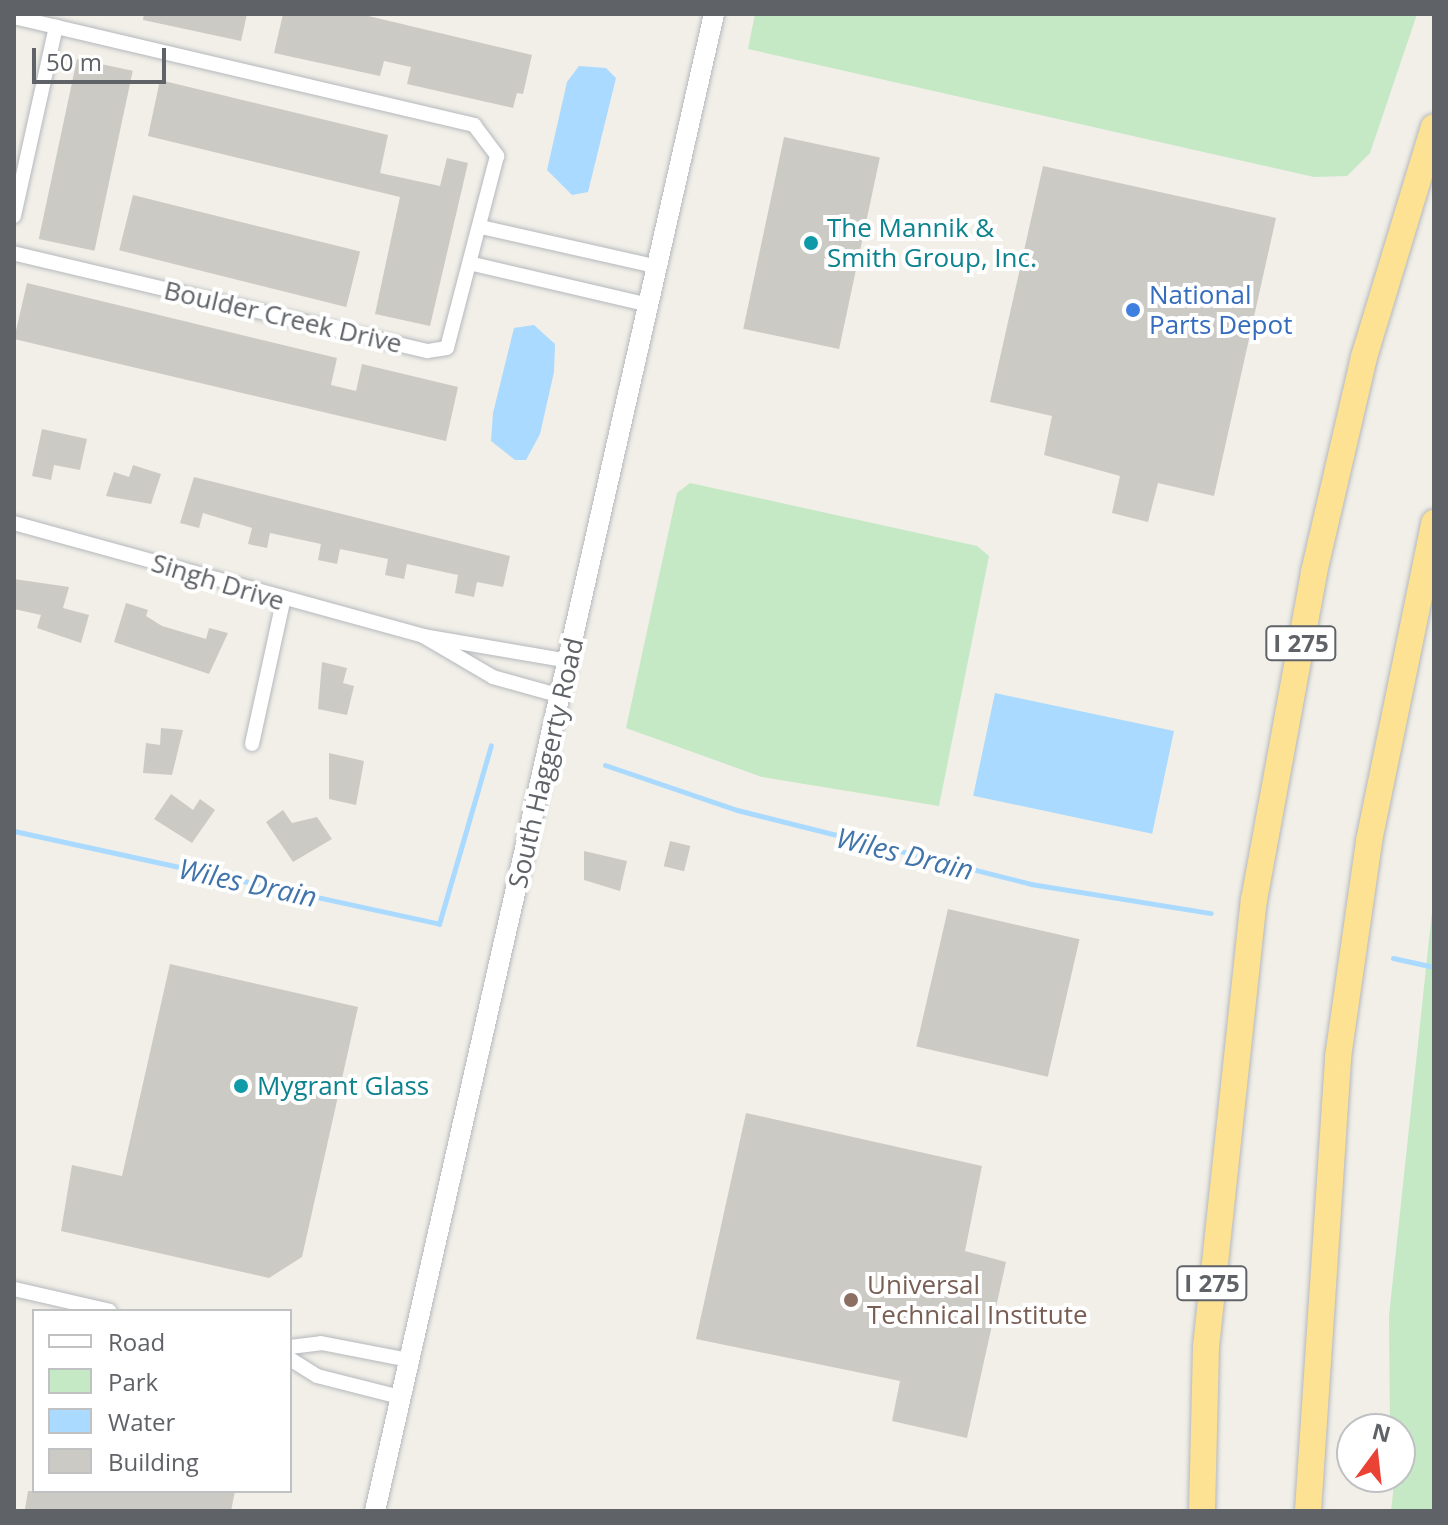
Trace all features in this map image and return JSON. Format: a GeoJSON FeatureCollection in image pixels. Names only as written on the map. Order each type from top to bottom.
{"type":"FeatureCollection","features":[{"type":"Feature","properties":{"kind":"highway","name":"I 275"},"geometry":{"type":"LineString","coordinates":[[1202,1511],[1204,1397],[1222,1170],[1269,809],[1364,357],[1434,127]]}},
{"type":"Feature","properties":{"kind":"highway"},"geometry":{"type":"LineString","coordinates":[[1308,1511],[1338,1057],[1369,841],[1434,523]]}},
{"type":"Feature","properties":{"kind":"highway"},"geometry":{"type":"LineString","coordinates":[[1186,1511],[1204,1397]]}},
{"type":"Feature","properties":{"kind":"main road","name":"South Haggerty Road"},"geometry":{"type":"LineString","coordinates":[[375,1511],[570,661],[714,14]]}},
{"type":"Feature","properties":{"kind":"street","name":"Boulder Creek Drive"},"geometry":{"type":"LineString","coordinates":[[14,17],[474,125],[497,156],[456,332],[447,348],[427,351],[14,253]]}},
{"type":"Feature","properties":{"kind":"street"},"geometry":{"type":"LineString","coordinates":[[14,216],[56,27]]}},
{"type":"Feature","properties":{"kind":"street"},"geometry":{"type":"LineString","coordinates":[[481,227],[658,267]]}},
{"type":"Feature","properties":{"kind":"street"},"geometry":{"type":"LineString","coordinates":[[473,264],[649,305]]}},
{"type":"Feature","properties":{"kind":"street","name":"Singh Drive"},"geometry":{"type":"LineString","coordinates":[[14,523],[283,602],[423,636],[570,661]]}},
{"type":"Feature","properties":{"kind":"street"},"geometry":{"type":"LineString","coordinates":[[252,744],[283,602]]}},
{"type":"Feature","properties":{"kind":"street","name":"Singh Drive"},"geometry":{"type":"LineString","coordinates":[[423,636],[493,677],[561,696]]}},
{"type":"Feature","properties":{"kind":"street"},"geometry":{"type":"LineString","coordinates":[[14,1289],[101,1309]]}},
{"type":"Feature","properties":{"kind":"street"},"geometry":{"type":"LineString","coordinates":[[292,1347],[321,1343],[409,1360]]}},
{"type":"Feature","properties":{"kind":"street"},"geometry":{"type":"LineString","coordinates":[[292,1360],[317,1376],[400,1397]]}},
{"type":"Feature","properties":{"kind":"green space"},"geometry":{"type":"Polygon","coordinates":[[[755,14],[1417,14],[1370,153],[1347,176],[1314,177],[748,49],[755,14]]]}},
{"type":"Feature","properties":{"kind":"green space"},"geometry":{"type":"Polygon","coordinates":[[[690,483],[977,546],[989,556],[939,806],[762,777],[626,728],[677,493],[690,483]]]}},
{"type":"Feature","properties":{"kind":"green space"},"geometry":{"type":"Polygon","coordinates":[[[1434,893],[1434,1511],[1391,1511],[1393,1493],[1416,1493],[1416,1413],[1390,1413],[1389,1316],[1434,893]]]}},
{"type":"Feature","properties":{"kind":"water"},"geometry":{"type":"Polygon","coordinates":[[[579,66],[606,68],[616,78],[588,192],[572,195],[547,170],[567,82],[579,66]]]}},
{"type":"Feature","properties":{"kind":"water"},"geometry":{"type":"Polygon","coordinates":[[[534,325],[555,344],[554,372],[540,434],[526,460],[515,460],[491,441],[493,413],[514,328],[534,325]]]}},
{"type":"Feature","properties":{"kind":"water"},"geometry":{"type":"Polygon","coordinates":[[[995,693],[1174,731],[1152,834],[973,796],[995,693]]]}},
{"type":"Feature","properties":{"kind":"building"},"geometry":{"type":"Polygon","coordinates":[[[144,14],[247,14],[241,41],[143,20],[144,14]]]}},
{"type":"Feature","properties":{"kind":"building"},"geometry":{"type":"Polygon","coordinates":[[[283,14],[360,14],[532,55],[523,94],[517,93],[513,108],[407,84],[411,67],[384,61],[380,76],[274,53],[283,14]]]}},
{"type":"Feature","properties":{"kind":"building"},"geometry":{"type":"Polygon","coordinates":[[[77,59],[133,71],[94,251],[39,239],[77,59]]]}},
{"type":"Feature","properties":{"kind":"building"},"geometry":{"type":"Polygon","coordinates":[[[160,80],[388,135],[380,173],[440,186],[447,158],[468,163],[430,326],[375,314],[400,197],[148,136],[160,80]]]}},
{"type":"Feature","properties":{"kind":"building","name":"The Mannik & Smith Group, Inc."},"geometry":{"type":"Polygon","coordinates":[[[784,137],[880,157],[839,349],[743,329],[784,137]]]}},
{"type":"Feature","properties":{"kind":"building","name":"National Parts Depot"},"geometry":{"type":"Polygon","coordinates":[[[1043,166],[1276,218],[1214,496],[1158,483],[1148,522],[1112,513],[1120,476],[1044,455],[1052,416],[990,402],[1043,166]]]}},
{"type":"Feature","properties":{"kind":"building"},"geometry":{"type":"Polygon","coordinates":[[[133,195],[360,252],[346,307],[119,250],[133,195]]]}},
{"type":"Feature","properties":{"kind":"building"},"geometry":{"type":"Polygon","coordinates":[[[27,283],[337,358],[331,385],[356,391],[362,364],[458,387],[446,441],[14,339],[27,283]]]}},
{"type":"Feature","properties":{"kind":"building"},"geometry":{"type":"Polygon","coordinates":[[[42,429],[87,439],[80,470],[54,465],[51,480],[32,476],[42,429]]]}},
{"type":"Feature","properties":{"kind":"building"},"geometry":{"type":"Polygon","coordinates":[[[133,465],[161,474],[151,504],[106,496],[114,472],[129,477],[133,465]]]}},
{"type":"Feature","properties":{"kind":"building"},"geometry":{"type":"Polygon","coordinates":[[[194,477],[510,556],[503,587],[477,582],[474,597],[455,593],[458,575],[407,564],[404,579],[385,575],[388,559],[340,549],[337,564],[318,560],[321,544],[270,533],[267,548],[248,544],[252,528],[203,513],[199,528],[180,523],[194,477]]]}},
{"type":"Feature","properties":{"kind":"building"},"geometry":{"type":"Polygon","coordinates":[[[14,579],[69,587],[63,608],[89,615],[81,643],[37,628],[41,615],[14,609],[14,579]]]}},
{"type":"Feature","properties":{"kind":"building"},"geometry":{"type":"Polygon","coordinates":[[[126,603],[148,610],[146,616],[162,626],[206,639],[209,628],[228,633],[209,674],[114,642],[126,603]]]}},
{"type":"Feature","properties":{"kind":"building"},"geometry":{"type":"Polygon","coordinates":[[[322,662],[347,668],[343,683],[354,686],[347,715],[318,709],[322,662]]]}},
{"type":"Feature","properties":{"kind":"building"},"geometry":{"type":"Polygon","coordinates":[[[161,728],[183,730],[172,775],[143,773],[146,743],[160,745],[161,728]]]}},
{"type":"Feature","properties":{"kind":"building"},"geometry":{"type":"Polygon","coordinates":[[[329,753],[364,761],[356,805],[329,799],[329,753]]]}},
{"type":"Feature","properties":{"kind":"building"},"geometry":{"type":"Polygon","coordinates":[[[171,794],[193,810],[200,799],[215,810],[192,843],[154,819],[171,794]]]}},
{"type":"Feature","properties":{"kind":"building"},"geometry":{"type":"Polygon","coordinates":[[[283,810],[292,823],[317,817],[332,839],[293,862],[266,822],[283,810]]]}},
{"type":"Feature","properties":{"kind":"building"},"geometry":{"type":"Polygon","coordinates":[[[670,841],[690,846],[684,871],[664,866],[670,841]]]}},
{"type":"Feature","properties":{"kind":"building"},"geometry":{"type":"Polygon","coordinates":[[[584,851],[627,861],[620,891],[584,880],[584,851]]]}},
{"type":"Feature","properties":{"kind":"building"},"geometry":{"type":"Polygon","coordinates":[[[948,909],[1080,939],[1048,1077],[916,1046],[948,909]]]}},
{"type":"Feature","properties":{"kind":"building","name":"Mygrant Glass"},"geometry":{"type":"Polygon","coordinates":[[[170,964],[358,1007],[302,1257],[269,1278],[61,1231],[72,1165],[122,1176],[170,964]]]}},
{"type":"Feature","properties":{"kind":"building","name":"Universal Technical Institute"},"geometry":{"type":"Polygon","coordinates":[[[746,1113],[982,1166],[965,1251],[1006,1262],[967,1438],[892,1421],[900,1381],[696,1339],[746,1113]]]}},
{"type":"Feature","properties":{"kind":"building"},"geometry":{"type":"Polygon","coordinates":[[[28,1491],[235,1493],[231,1511],[25,1509],[28,1491]]]}},
{"type":"Feature","properties":{"kind":"waterway","name":"Wiles Drain"},"geometry":{"type":"LineString","coordinates":[[14,831],[439,924],[491,745]]}},
{"type":"Feature","properties":{"kind":"waterway","name":"Wiles Drain"},"geometry":{"type":"LineString","coordinates":[[605,765],[737,810],[1031,884],[1211,913]]}},
{"type":"Feature","properties":{"kind":"waterway","name":"Wiles Drain"},"geometry":{"type":"LineString","coordinates":[[1393,958],[1434,967]]}},
{"type":"Feature","properties":{"kind":"place","name":"The Mannik & Smith Group, Inc."},"geometry":{"type":"Point","coordinates":[811,243]}},
{"type":"Feature","properties":{"kind":"place","name":"National Parts Depot"},"geometry":{"type":"Point","coordinates":[1133,310]}},
{"type":"Feature","properties":{"kind":"place","name":"Mygrant Glass"},"geometry":{"type":"Point","coordinates":[241,1086]}},
{"type":"Feature","properties":{"kind":"place","name":"Universal Technical Institute"},"geometry":{"type":"Point","coordinates":[851,1300]}}]}
